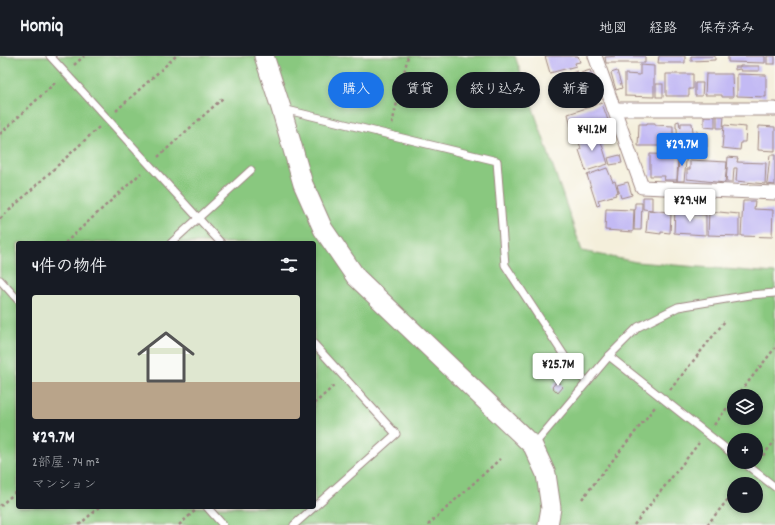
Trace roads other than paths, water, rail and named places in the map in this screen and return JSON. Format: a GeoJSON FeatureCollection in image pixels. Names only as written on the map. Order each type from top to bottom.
{"type":"FeatureCollection","features":[{"type":"Feature","properties":{"kind":"street"},"geometry":{"type":"LineString","coordinates":[[264,56],[303,184],[323,229],[356,277],[533,446],[546,474],[551,508],[548,525]]}},
{"type":"Feature","properties":{"kind":"street"},"geometry":{"type":"LineString","coordinates":[[595,56],[642,187],[775,193]]}},
{"type":"Feature","properties":{"kind":"street"},"geometry":{"type":"LineString","coordinates":[[614,109],[775,109]]}},
{"type":"Feature","properties":{"kind":"lane"},"geometry":{"type":"LineString","coordinates":[[50,56],[219,241]]}},
{"type":"Feature","properties":{"kind":"lane"},"geometry":{"type":"LineString","coordinates":[[281,108],[497,161],[504,265],[573,370],[587,382]]}},
{"type":"Feature","properties":{"kind":"lane"},"geometry":{"type":"LineString","coordinates":[[173,241],[252,170]]}},
{"type":"Feature","properties":{"kind":"lane"},"geometry":{"type":"LineString","coordinates":[[0,280],[16,298]]}},
{"type":"Feature","properties":{"kind":"lane"},"geometry":{"type":"LineString","coordinates":[[533,446],[609,356],[638,327],[678,308],[750,295],[775,293]]}},
{"type":"Feature","properties":{"kind":"lane"},"geometry":{"type":"LineString","coordinates":[[316,346],[396,434],[316,505]]}},
{"type":"Feature","properties":{"kind":"lane"},"geometry":{"type":"LineString","coordinates":[[609,356],[727,449]]}},
{"type":"Feature","properties":{"kind":"lane"},"geometry":{"type":"LineString","coordinates":[[752,469],[775,487]]}},
{"type":"Feature","properties":{"kind":"lane"},"geometry":{"type":"LineString","coordinates":[[209,509],[223,525]]}},
{"type":"Feature","properties":{"kind":"lane"},"geometry":{"type":"LineString","coordinates":[[294,525],[312,509]]}}]}
